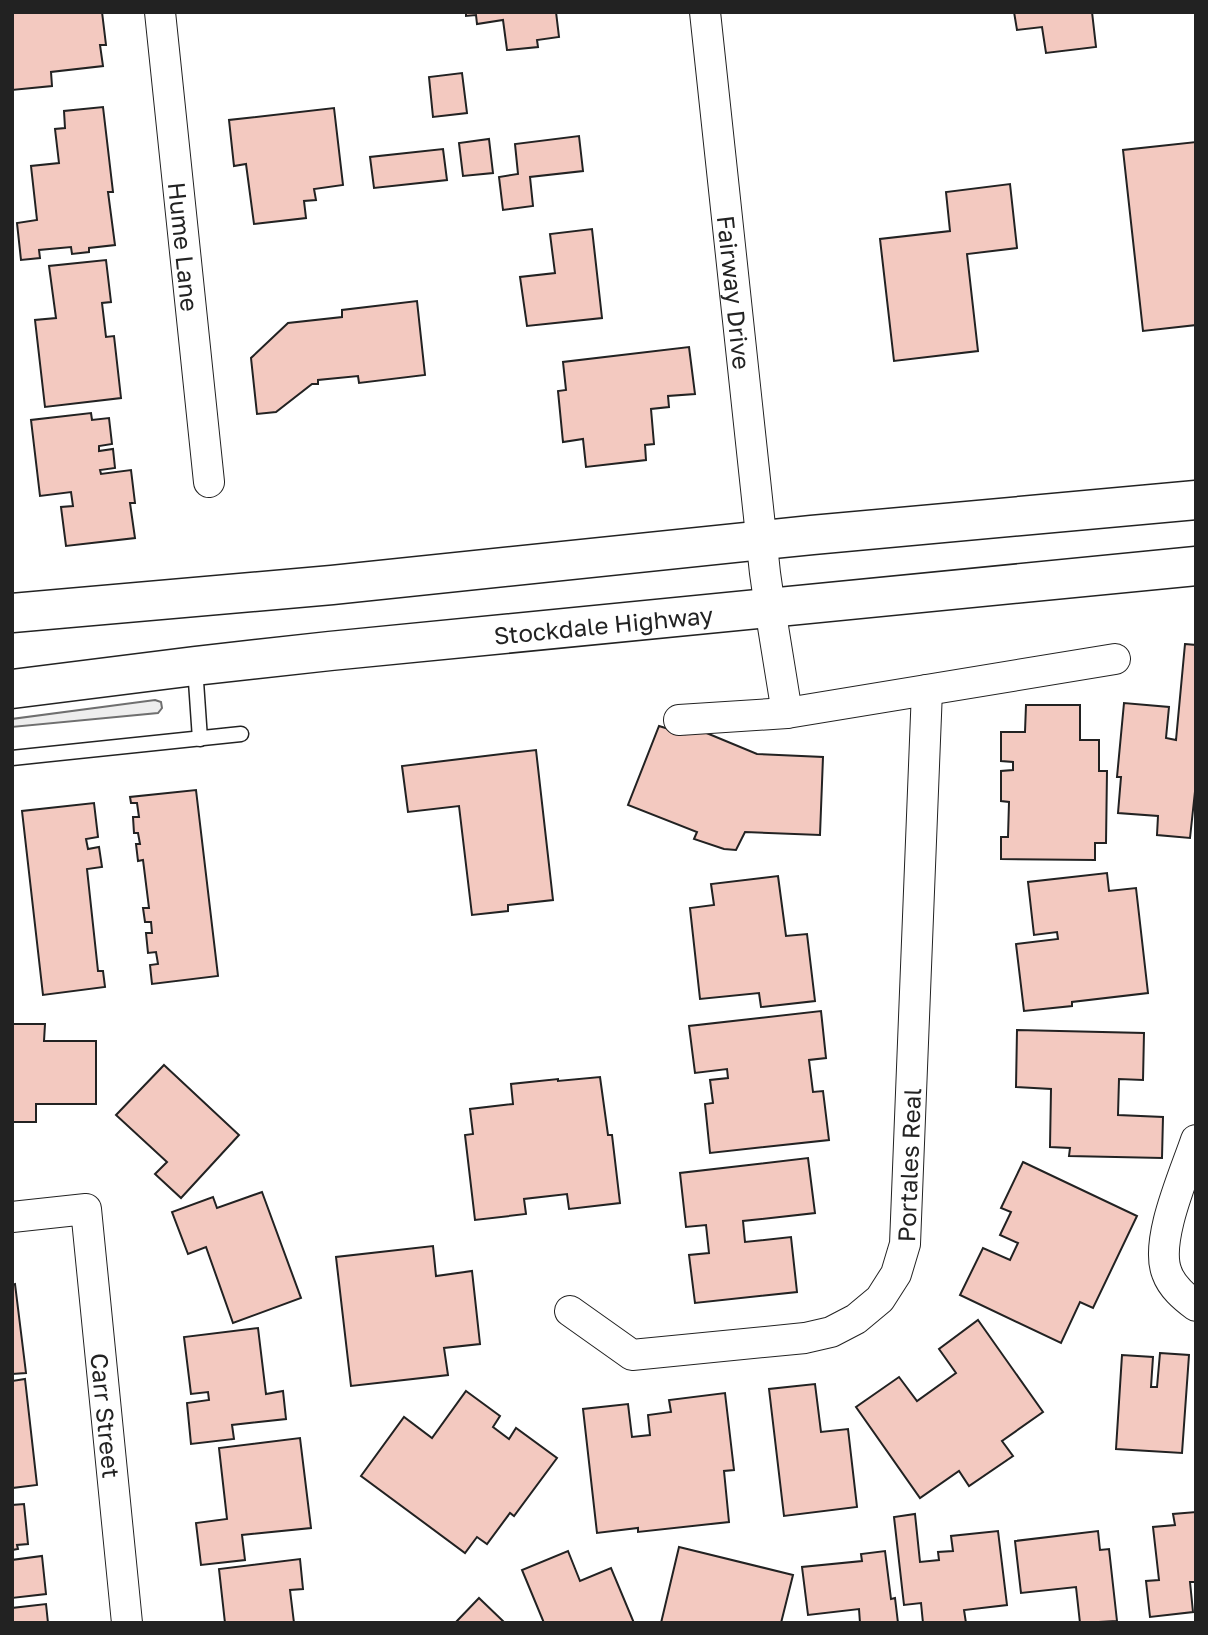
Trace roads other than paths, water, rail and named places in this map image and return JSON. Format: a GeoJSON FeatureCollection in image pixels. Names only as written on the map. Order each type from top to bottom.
{"type":"FeatureCollection","features":[{"type":"Feature","properties":{"kind":"main road","name":"Stockdale Highway"},"geometry":{"type":"LineString","coordinates":[[12,689],[195,666],[766,574],[839,532],[1196,500]]}},
{"type":"Feature","properties":{"kind":"main road","name":"Stockdale Highway"},"geometry":{"type":"LineString","coordinates":[[12,613],[332,585],[1196,566]]}},
{"type":"Feature","properties":{"kind":"street","name":"Hume Lane"},"geometry":{"type":"LineString","coordinates":[[160,12],[209,481]]}},
{"type":"Feature","properties":{"kind":"street","name":"Fairway Drive"},"geometry":{"type":"LineString","coordinates":[[705,12],[766,574],[787,713]]}},
{"type":"Feature","properties":{"kind":"street"},"geometry":{"type":"LineString","coordinates":[[679,720],[787,713],[1115,659]]}},
{"type":"Feature","properties":{"kind":"street","name":"Portales Real"},"geometry":{"type":"LineString","coordinates":[[570,1311],[632,1355],[805,1338],[831,1332],[856,1320],[880,1299],[896,1274],[905,1244],[927,690]]}},
{"type":"Feature","properties":{"kind":"street"},"geometry":{"type":"LineString","coordinates":[[1196,1140],[1162,1249],[1167,1273],[1179,1293],[1196,1306]]}},
{"type":"Feature","properties":{"kind":"street","name":"Carr Street"},"geometry":{"type":"LineString","coordinates":[[12,1217],[86,1209],[127,1623]]}},
{"type":"Feature","properties":{"kind":"lane"},"geometry":{"type":"LineString","coordinates":[[195,666],[200,738]]}},
{"type":"Feature","properties":{"kind":"lane"},"geometry":{"type":"LineString","coordinates":[[12,758],[242,734]]}}]}
